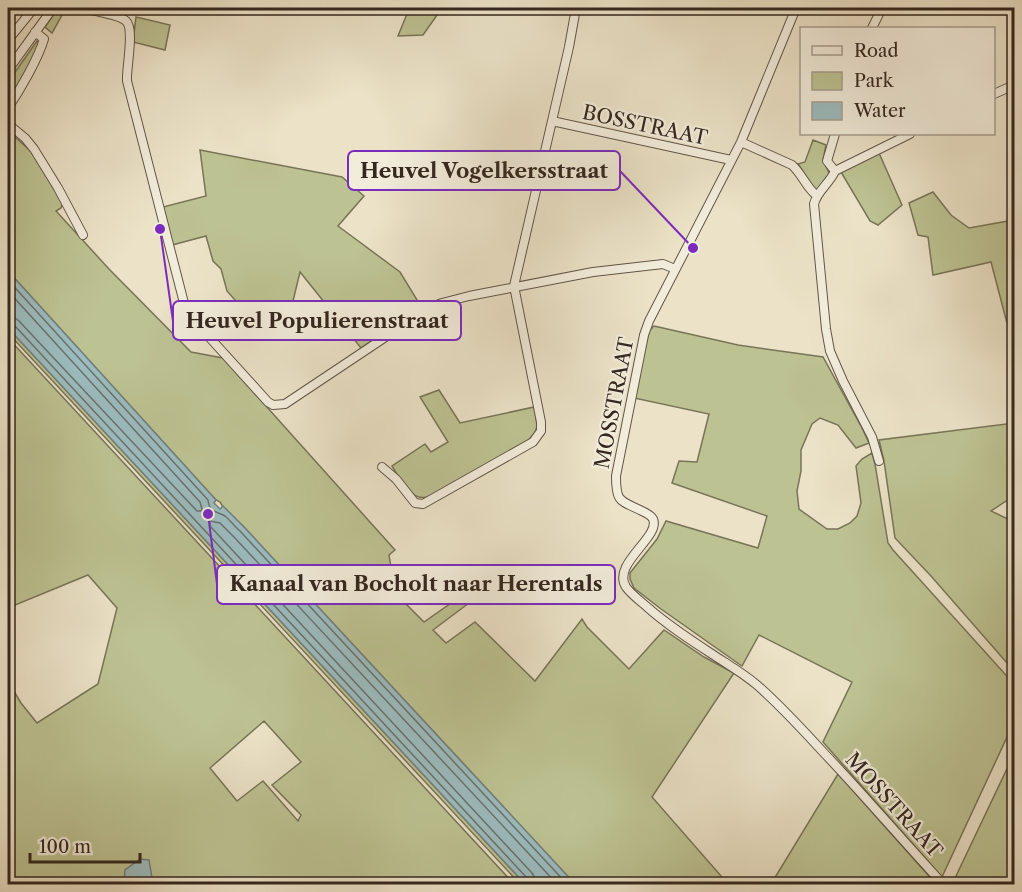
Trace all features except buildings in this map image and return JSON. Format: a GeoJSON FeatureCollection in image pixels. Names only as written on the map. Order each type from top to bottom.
{"type":"FeatureCollection","features":[{"type":"Feature","properties":{"kind":"street"},"geometry":{"type":"LineString","coordinates":[[8,40],[35,8],[51,10],[8,70]]}},
{"type":"Feature","properties":{"kind":"street"},"geometry":{"type":"LineString","coordinates":[[81,8],[119,17],[125,19],[129,24],[127,81],[185,307],[190,317],[273,405],[285,404],[436,306],[455,299],[592,272],[663,264],[675,269]]}},
{"type":"Feature","properties":{"kind":"street"},"geometry":{"type":"LineString","coordinates":[[382,467],[396,479],[415,504],[423,504],[533,442],[541,431],[514,286],[576,8]]}},
{"type":"Feature","properties":{"kind":"street","name":"MOSSTRAAT"},"geometry":{"type":"LineString","coordinates":[[796,8],[741,142],[675,269],[644,335],[616,476],[616,493],[625,504],[648,514],[654,524],[648,537],[625,569],[623,579],[625,586],[665,622],[766,693],[848,778],[944,885]]}},
{"type":"Feature","properties":{"kind":"street"},"geometry":{"type":"LineString","coordinates":[[872,27],[882,8]]}},
{"type":"Feature","properties":{"kind":"street"},"geometry":{"type":"LineString","coordinates":[[8,108],[42,45],[44,39],[35,32]]}},
{"type":"Feature","properties":{"kind":"street"},"geometry":{"type":"LineString","coordinates":[[995,93],[1014,85]]}},
{"type":"Feature","properties":{"kind":"street","name":"BOSSTRAAT"},"geometry":{"type":"LineString","coordinates":[[552,121],[731,160]]}},
{"type":"Feature","properties":{"kind":"street"},"geometry":{"type":"LineString","coordinates":[[8,124],[34,149],[83,235]]}},
{"type":"Feature","properties":{"kind":"street"},"geometry":{"type":"LineString","coordinates":[[835,135],[827,160],[835,171]]}},
{"type":"Feature","properties":{"kind":"street"},"geometry":{"type":"LineString","coordinates":[[879,460],[872,437],[843,381],[828,342],[814,204],[816,195],[829,182],[835,171],[908,135]]}},
{"type":"Feature","properties":{"kind":"street"},"geometry":{"type":"LineString","coordinates":[[741,142],[792,165],[816,195]]}},
{"type":"Feature","properties":{"kind":"green space"},"geometry":{"type":"Polygon","coordinates":[[[58,8],[66,8],[52,33],[45,27],[58,8]]]}},
{"type":"Feature","properties":{"kind":"green space"},"geometry":{"type":"Polygon","coordinates":[[[395,8],[442,8],[423,35],[398,36],[409,9],[395,8]]]}},
{"type":"Feature","properties":{"kind":"green space"},"geometry":{"type":"Polygon","coordinates":[[[136,17],[170,25],[165,50],[133,42],[136,17]]]}},
{"type":"Feature","properties":{"kind":"green space"},"geometry":{"type":"Polygon","coordinates":[[[37,41],[39,42],[38,48],[8,105],[8,82],[37,41]]]}},
{"type":"Feature","properties":{"kind":"green space"},"geometry":{"type":"Polygon","coordinates":[[[8,131],[32,152],[63,202],[61,208],[56,211],[109,269],[191,352],[223,358],[395,550],[389,555],[393,579],[405,603],[424,622],[474,587],[481,594],[433,630],[446,643],[475,622],[535,681],[582,619],[587,627],[629,669],[664,630],[704,657],[734,673],[652,797],[728,884],[575,884],[244,527],[216,500],[8,271],[8,131]]]}},
{"type":"Feature","properties":{"kind":"green space"},"geometry":{"type":"Polygon","coordinates":[[[813,140],[826,145],[823,160],[829,173],[818,190],[814,189],[798,164],[805,162],[813,140]]]}},
{"type":"Feature","properties":{"kind":"green space"},"geometry":{"type":"Polygon","coordinates":[[[200,150],[342,177],[364,196],[338,226],[400,272],[422,308],[361,348],[300,272],[293,301],[267,321],[258,308],[249,316],[227,291],[221,269],[213,261],[206,236],[172,245],[163,207],[206,196],[200,150]]]}},
{"type":"Feature","properties":{"kind":"green space"},"geometry":{"type":"Polygon","coordinates":[[[879,153],[902,205],[878,225],[870,221],[841,172],[879,153]]]}},
{"type":"Feature","properties":{"kind":"green space"},"geometry":{"type":"Polygon","coordinates":[[[933,192],[951,215],[969,228],[1014,220],[1014,350],[991,262],[933,275],[928,237],[918,235],[909,203],[933,192]]]}},
{"type":"Feature","properties":{"kind":"green space"},"geometry":{"type":"Polygon","coordinates":[[[654,326],[738,345],[823,357],[869,443],[856,448],[838,425],[820,418],[812,424],[801,450],[801,471],[797,491],[799,509],[827,529],[838,529],[850,523],[857,516],[861,503],[856,466],[872,453],[888,543],[1014,684],[1014,722],[942,877],[823,742],[852,682],[759,635],[742,666],[634,588],[630,573],[657,539],[666,521],[758,548],[767,516],[672,483],[679,461],[697,462],[709,414],[634,398],[649,331],[654,326]]]}},
{"type":"Feature","properties":{"kind":"green space"},"geometry":{"type":"Polygon","coordinates":[[[8,328],[525,884],[520,884],[8,333],[8,328]]]}},
{"type":"Feature","properties":{"kind":"green space"},"geometry":{"type":"Polygon","coordinates":[[[8,338],[514,884],[8,884],[8,830],[10,828],[8,824],[8,681],[21,703],[37,723],[98,684],[117,608],[88,575],[8,608],[8,338]],[[264,721],[210,768],[237,801],[263,781],[298,821],[301,815],[272,785],[301,762],[264,721]]]}},
{"type":"Feature","properties":{"kind":"green space"},"geometry":{"type":"Polygon","coordinates":[[[439,390],[460,423],[534,407],[536,428],[533,436],[524,443],[431,496],[418,497],[407,489],[392,466],[425,444],[431,452],[448,442],[420,397],[439,390]]]}},
{"type":"Feature","properties":{"kind":"green space"},"geometry":{"type":"Polygon","coordinates":[[[1014,423],[1014,488],[1009,499],[991,511],[1014,522],[1014,671],[895,538],[879,440],[1014,423]]]}},
{"type":"Feature","properties":{"kind":"green space"},"geometry":{"type":"Polygon","coordinates":[[[1014,754],[1014,884],[964,884],[956,876],[1014,754]]]}},
{"type":"Feature","properties":{"kind":"green space"},"geometry":{"type":"Polygon","coordinates":[[[838,774],[936,884],[771,884],[838,774]]]}},
{"type":"Feature","properties":{"kind":"water"},"geometry":{"type":"Polygon","coordinates":[[[8,271],[216,500],[214,503],[220,509],[223,506],[244,527],[575,884],[525,884],[8,328],[8,271]]]}},
{"type":"Feature","properties":{"kind":"water"},"geometry":{"type":"Polygon","coordinates":[[[140,859],[149,860],[153,884],[124,884],[125,870],[140,859]]]}},
{"type":"Feature","properties":{"kind":"place","name":"Heuvel Populierenstraat"},"geometry":{"type":"Point","coordinates":[160,229]}},
{"type":"Feature","properties":{"kind":"place","name":"Heuvel Vogelkersstraat"},"geometry":{"type":"Point","coordinates":[693,248]}},
{"type":"Feature","properties":{"kind":"place","name":"Kanaal van Bocholt naar Herentals"},"geometry":{"type":"Point","coordinates":[208,514]}}]}
